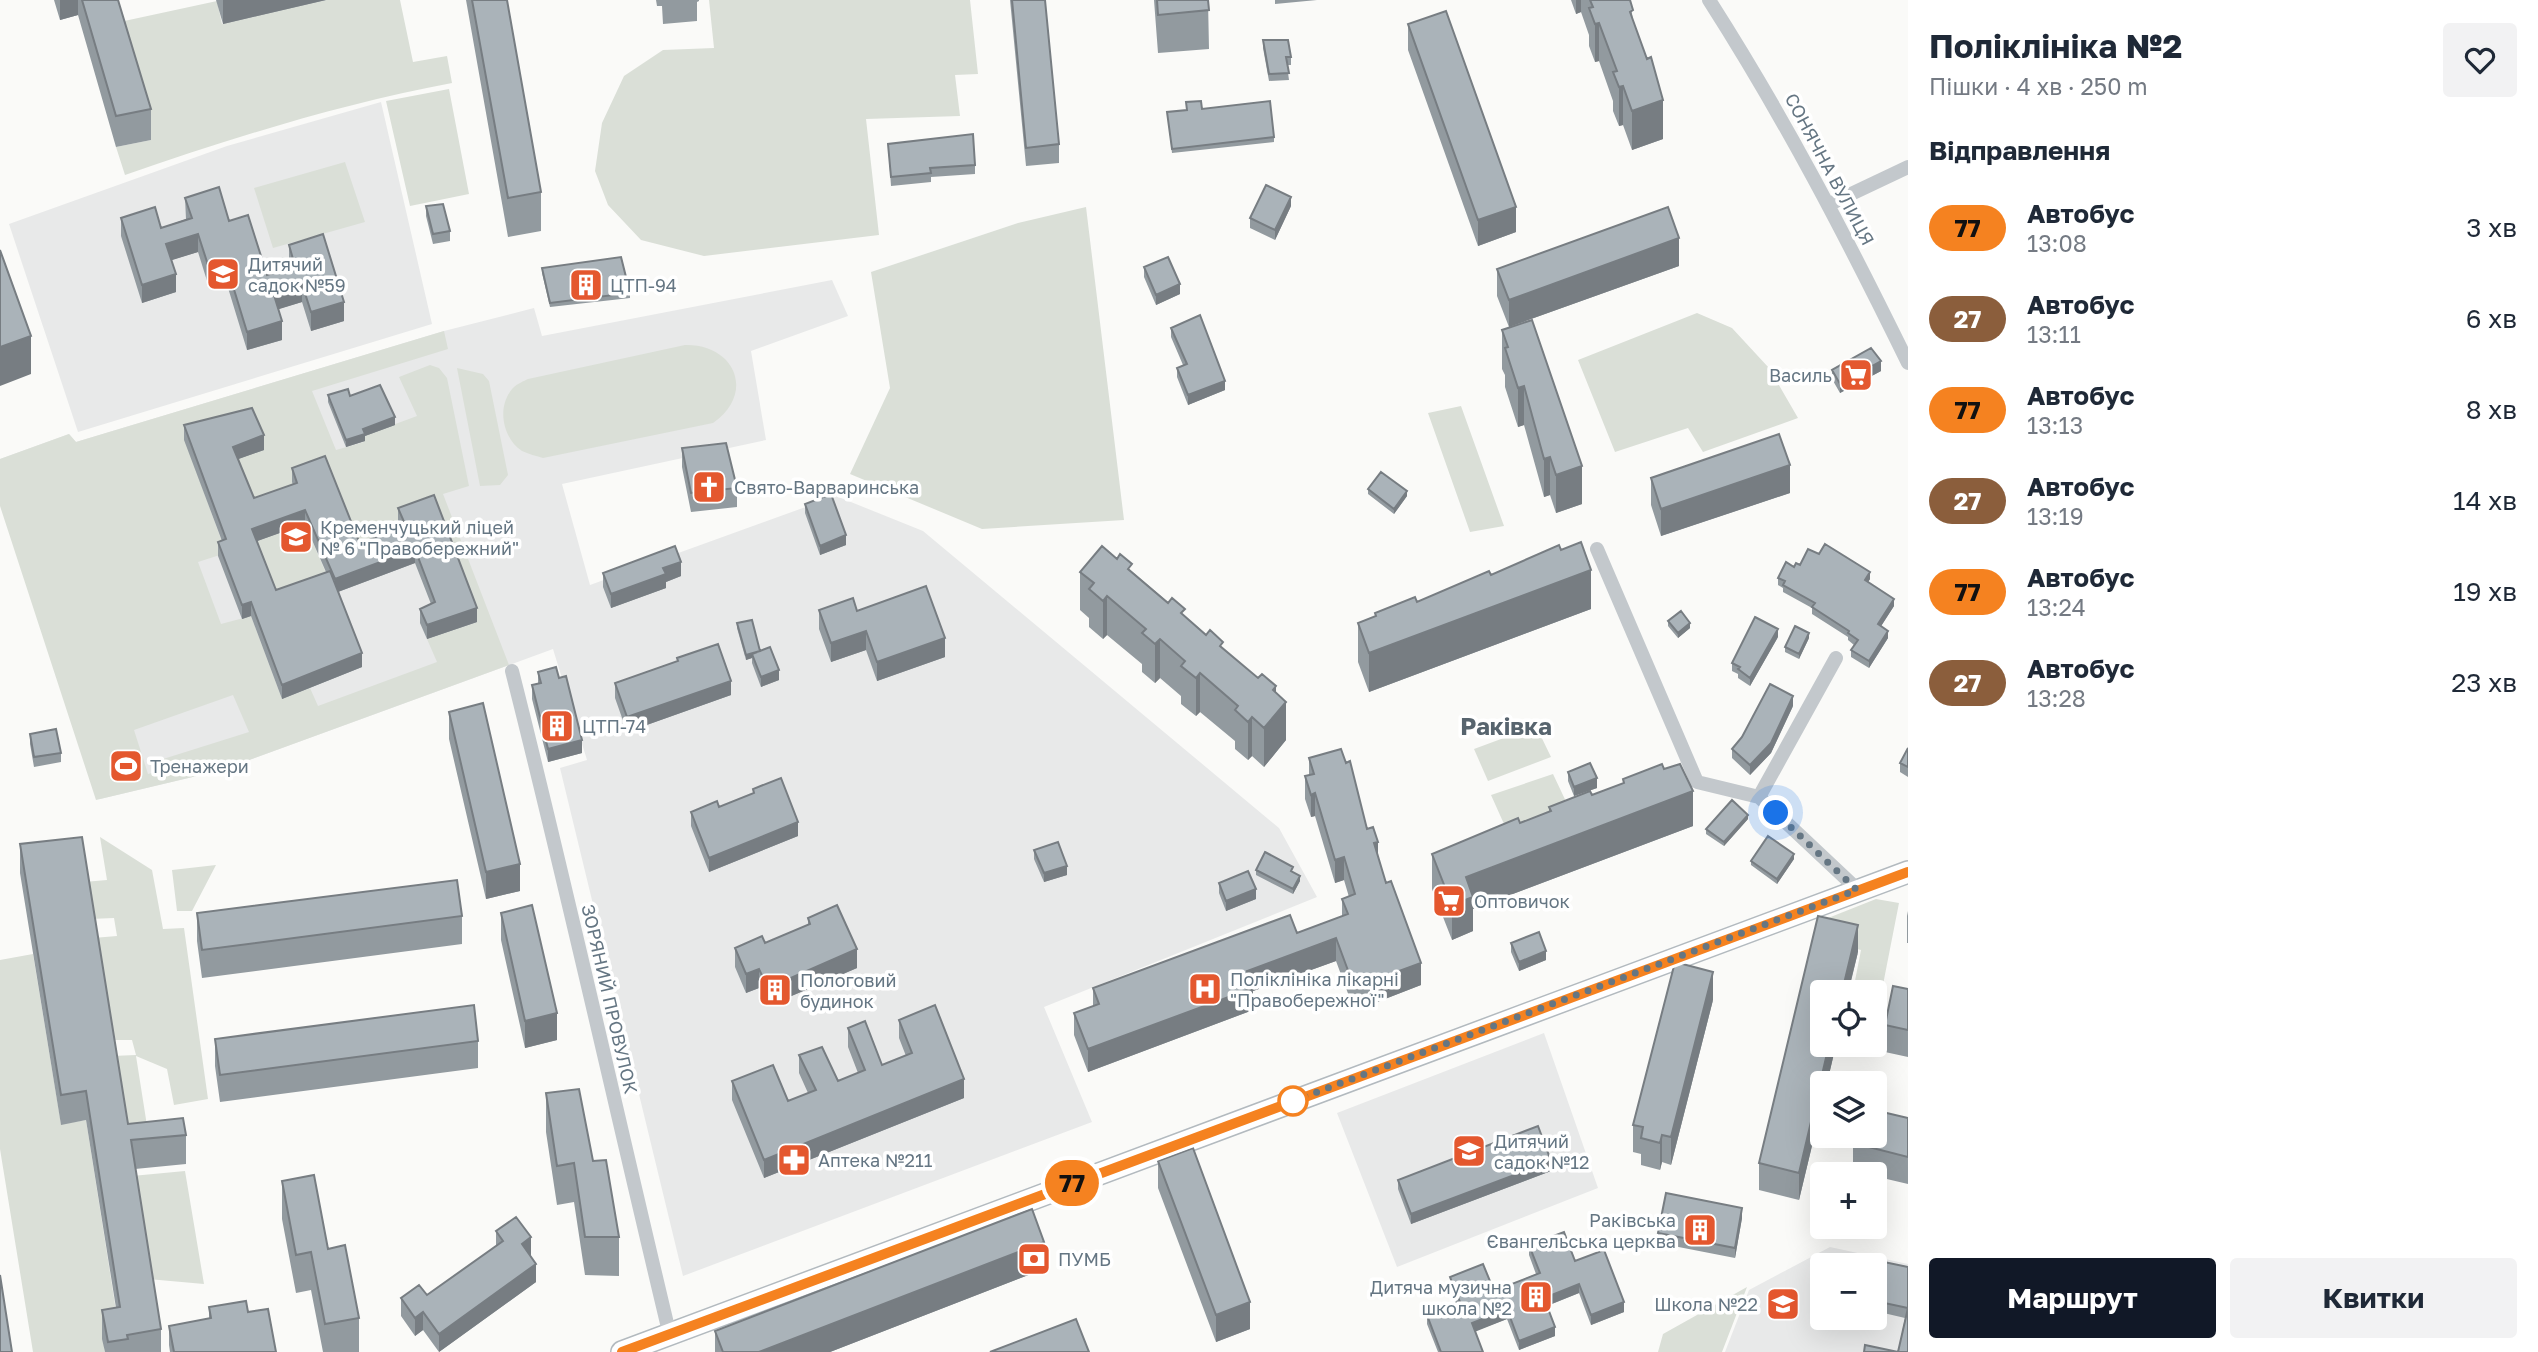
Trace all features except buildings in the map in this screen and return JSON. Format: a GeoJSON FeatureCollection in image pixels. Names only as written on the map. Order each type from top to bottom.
{"type":"FeatureCollection","features":[{"type":"Feature","properties":{"kind":"street","name":"СОНЯЧНА ВУЛИЦЯ"},"geometry":{"type":"LineString","coordinates":[[1709,0],[1752,67],[1830,204],[1908,363]]}},
{"type":"Feature","properties":{"kind":"street"},"geometry":{"type":"LineString","coordinates":[[1830,204],[1908,166]]}},
{"type":"Feature","properties":{"kind":"street"},"geometry":{"type":"LineString","coordinates":[[1597,549],[1697,782],[1759,797],[1857,890]]}},
{"type":"Feature","properties":{"kind":"street"},"geometry":{"type":"LineString","coordinates":[[1759,797],[1836,657]]}},
{"type":"Feature","properties":{"kind":"street","name":"ЗОРЯНИЙ ПРОВУЛОК"},"geometry":{"type":"LineString","coordinates":[[512,671],[552,829],[670,1336]]}},
{"type":"Feature","properties":{"kind":"street"},"geometry":{"type":"LineString","coordinates":[[622,1352],[1908,872]]}},
{"type":"Feature","properties":{"kind":"shaded area"},"geometry":{"type":"Polygon","coordinates":[[[326,0],[400,0],[413,62],[447,56],[452,83],[410,91],[287,123],[125,175],[116,147],[151,140],[115,23],[217,1],[222,24],[326,0]]]}},
{"type":"Feature","properties":{"kind":"shaded area"},"geometry":{"type":"Polygon","coordinates":[[[709,0],[970,0],[978,74],[955,75],[960,116],[866,119],[879,235],[704,256],[641,240],[608,205],[595,171],[602,123],[624,76],[663,50],[714,48],[709,0]]]}},
{"type":"Feature","properties":{"kind":"shaded area"},"geometry":{"type":"Polygon","coordinates":[[[449,89],[469,194],[410,206],[386,101],[449,89]]]}},
{"type":"Feature","properties":{"kind":"shaded area","name":"Дитячий садок №59"},"geometry":{"type":"Polygon","coordinates":[[[381,102],[432,324],[78,432],[9,224],[227,146],[381,102]]]}},
{"type":"Feature","properties":{"kind":"shaded area"},"geometry":{"type":"Polygon","coordinates":[[[345,162],[365,222],[273,248],[254,188],[345,162]]]}},
{"type":"Feature","properties":{"kind":"shaded area"},"geometry":{"type":"Polygon","coordinates":[[[1086,207],[1124,520],[982,529],[850,474],[890,388],[871,272],[1018,223],[1086,207]]]}},
{"type":"Feature","properties":{"kind":"shaded area"},"geometry":{"type":"Polygon","coordinates":[[[832,280],[848,316],[751,351],[766,440],[562,484],[590,585],[836,496],[923,531],[1279,828],[1317,897],[1044,1007],[1092,1122],[683,1276],[560,768],[587,760],[553,649],[222,770],[100,799],[0,459],[69,434],[76,442],[444,331],[534,308],[542,336],[832,280]]]}},
{"type":"Feature","properties":{"kind":"shaded area"},"geometry":{"type":"Polygon","coordinates":[[[1697,313],[1732,328],[1769,368],[1798,418],[1703,452],[1688,428],[1615,452],[1578,360],[1697,313]]]}},
{"type":"Feature","properties":{"kind":"shaded area"},"geometry":{"type":"Polygon","coordinates":[[[444,331],[448,349],[312,391],[336,450],[364,442],[363,436],[417,416],[399,377],[430,365],[439,368],[447,378],[469,486],[443,494],[509,665],[222,770],[96,800],[0,506],[0,459],[69,434],[76,442],[444,331]],[[185,440],[226,553],[198,562],[221,624],[251,616],[282,699],[310,688],[318,706],[437,662],[427,639],[477,622],[405,538],[359,555],[297,497],[254,512],[185,440]],[[233,695],[134,730],[148,774],[163,770],[160,760],[249,732],[233,695]]]}},
{"type":"Feature","properties":{"kind":"shaded area"},"geometry":{"type":"Polygon","coordinates":[[[685,345],[702,347],[717,353],[727,361],[734,372],[734,398],[726,411],[713,423],[543,458],[522,451],[510,438],[504,421],[505,403],[514,387],[528,379],[685,345]]]}},
{"type":"Feature","properties":{"kind":"shaded area"},"geometry":{"type":"Polygon","coordinates":[[[457,368],[483,374],[489,381],[508,475],[500,485],[480,486],[457,368]]]}},
{"type":"Feature","properties":{"kind":"shaded area"},"geometry":{"type":"Polygon","coordinates":[[[1461,406],[1504,526],[1470,532],[1428,413],[1461,406]]]}},
{"type":"Feature","properties":{"kind":"shaded area"},"geometry":{"type":"Polygon","coordinates":[[[305,524],[331,585],[276,604],[252,543],[305,524]]]}},
{"type":"Feature","properties":{"kind":"shaded area"},"geometry":{"type":"Polygon","coordinates":[[[1536,726],[1551,757],[1488,781],[1474,749],[1536,726]]]}},
{"type":"Feature","properties":{"kind":"shaded area"},"geometry":{"type":"Polygon","coordinates":[[[1553,774],[1570,810],[1513,844],[1491,795],[1553,774]]]}},
{"type":"Feature","properties":{"kind":"shaded area"},"geometry":{"type":"Polygon","coordinates":[[[100,837],[152,870],[163,929],[184,928],[208,1099],[174,1105],[167,1069],[136,1056],[151,1151],[129,1159],[112,1056],[136,1055],[132,1040],[110,1040],[93,938],[117,936],[114,918],[90,919],[84,882],[107,880],[100,837]]]}},
{"type":"Feature","properties":{"kind":"shaded area"},"geometry":{"type":"Polygon","coordinates":[[[216,865],[192,911],[177,911],[172,870],[216,865]]]}},
{"type":"Feature","properties":{"kind":"shaded area"},"geometry":{"type":"Polygon","coordinates":[[[1876,899],[1899,903],[1884,980],[1855,980],[1861,950],[1814,938],[1818,922],[1876,899]]]}},
{"type":"Feature","properties":{"kind":"shaded area"},"geometry":{"type":"Polygon","coordinates":[[[33,954],[61,1124],[86,1120],[120,1336],[103,1339],[105,1352],[33,1352],[0,1149],[0,960],[33,954]]]}},
{"type":"Feature","properties":{"kind":"shaded area","name":"Дитячий садок №12"},"geometry":{"type":"Polygon","coordinates":[[[1544,1033],[1598,1188],[1397,1267],[1337,1113],[1544,1033]]]}},
{"type":"Feature","properties":{"kind":"shaded area"},"geometry":{"type":"Polygon","coordinates":[[[185,1171],[204,1284],[148,1279],[132,1176],[185,1171]]]}},
{"type":"Feature","properties":{"kind":"shaded area","name":"Школа №22"},"geometry":{"type":"Polygon","coordinates":[[[1830,1247],[1858,1253],[1819,1253],[1830,1247]]]}},
{"type":"Feature","properties":{"kind":"shaded area","name":"Школа №22"},"geometry":{"type":"Polygon","coordinates":[[[1810,1258],[1810,1330],[1887,1330],[1887,1259],[1908,1264],[1908,1352],[1725,1352],[1749,1290],[1810,1258]]]}},
{"type":"Feature","properties":{"kind":"shaded area"},"geometry":{"type":"Polygon","coordinates":[[[1747,1287],[1722,1352],[1658,1352],[1663,1334],[1747,1287]]]}},
{"type":"Feature","properties":{"kind":"bus line","name":"77"},"geometry":{"type":"LineString","coordinates":[[622,1352],[1172,1144],[1908,872]]}},
{"type":"Feature","properties":{"kind":"place","name":"Дитячий садок №59"},"geometry":{"type":"Point","coordinates":[223,274]}},
{"type":"Feature","properties":{"kind":"place","name":"ЦТП-94"},"geometry":{"type":"Point","coordinates":[586,285]}},
{"type":"Feature","properties":{"kind":"place","name":"Василь"},"geometry":{"type":"Point","coordinates":[1856,375]}},
{"type":"Feature","properties":{"kind":"place","name":"Свято-Варваринська"},"geometry":{"type":"Point","coordinates":[709,487]}},
{"type":"Feature","properties":{"kind":"place","name":"Кременчуцький ліцей № 6 \"Правобережний\""},"geometry":{"type":"Point","coordinates":[296,537]}},
{"type":"Feature","properties":{"kind":"place","name":"ЦТП-74"},"geometry":{"type":"Point","coordinates":[557,726]}},
{"type":"Feature","properties":{"kind":"place","name":"Тренажери"},"geometry":{"type":"Point","coordinates":[126,766]}},
{"type":"Feature","properties":{"kind":"place","name":"Оптовичок"},"geometry":{"type":"Point","coordinates":[1449,901]}},
{"type":"Feature","properties":{"kind":"place","name":"Поліклініка лікарні \"Правобережної\""},"geometry":{"type":"Point","coordinates":[1205,989]}},
{"type":"Feature","properties":{"kind":"place","name":"Пологовий будинок"},"geometry":{"type":"Point","coordinates":[775,990]}},
{"type":"Feature","properties":{"kind":"place","name":"Дитячий садок №12"},"geometry":{"type":"Point","coordinates":[1469,1151]}},
{"type":"Feature","properties":{"kind":"place","name":"Аптека №211"},"geometry":{"type":"Point","coordinates":[794,1160]}},
{"type":"Feature","properties":{"kind":"place","name":"Раківська Євангельська церква"},"geometry":{"type":"Point","coordinates":[1700,1230]}},
{"type":"Feature","properties":{"kind":"place","name":"ПУМБ"},"geometry":{"type":"Point","coordinates":[1034,1259]}},
{"type":"Feature","properties":{"kind":"place","name":"Дитяча музична школа №2"},"geometry":{"type":"Point","coordinates":[1536,1297]}},
{"type":"Feature","properties":{"kind":"place","name":"Школа №22"},"geometry":{"type":"Point","coordinates":[1783,1304]}},
{"type":"Feature","properties":{"kind":"district","name":"Раківка"},"geometry":{"type":"Point","coordinates":[1506,725]}},
{"type":"Feature","properties":{"kind":"route"},"geometry":{"type":"LineString","coordinates":[[1293,1101],[1857,890],[1776,813]]}}]}
